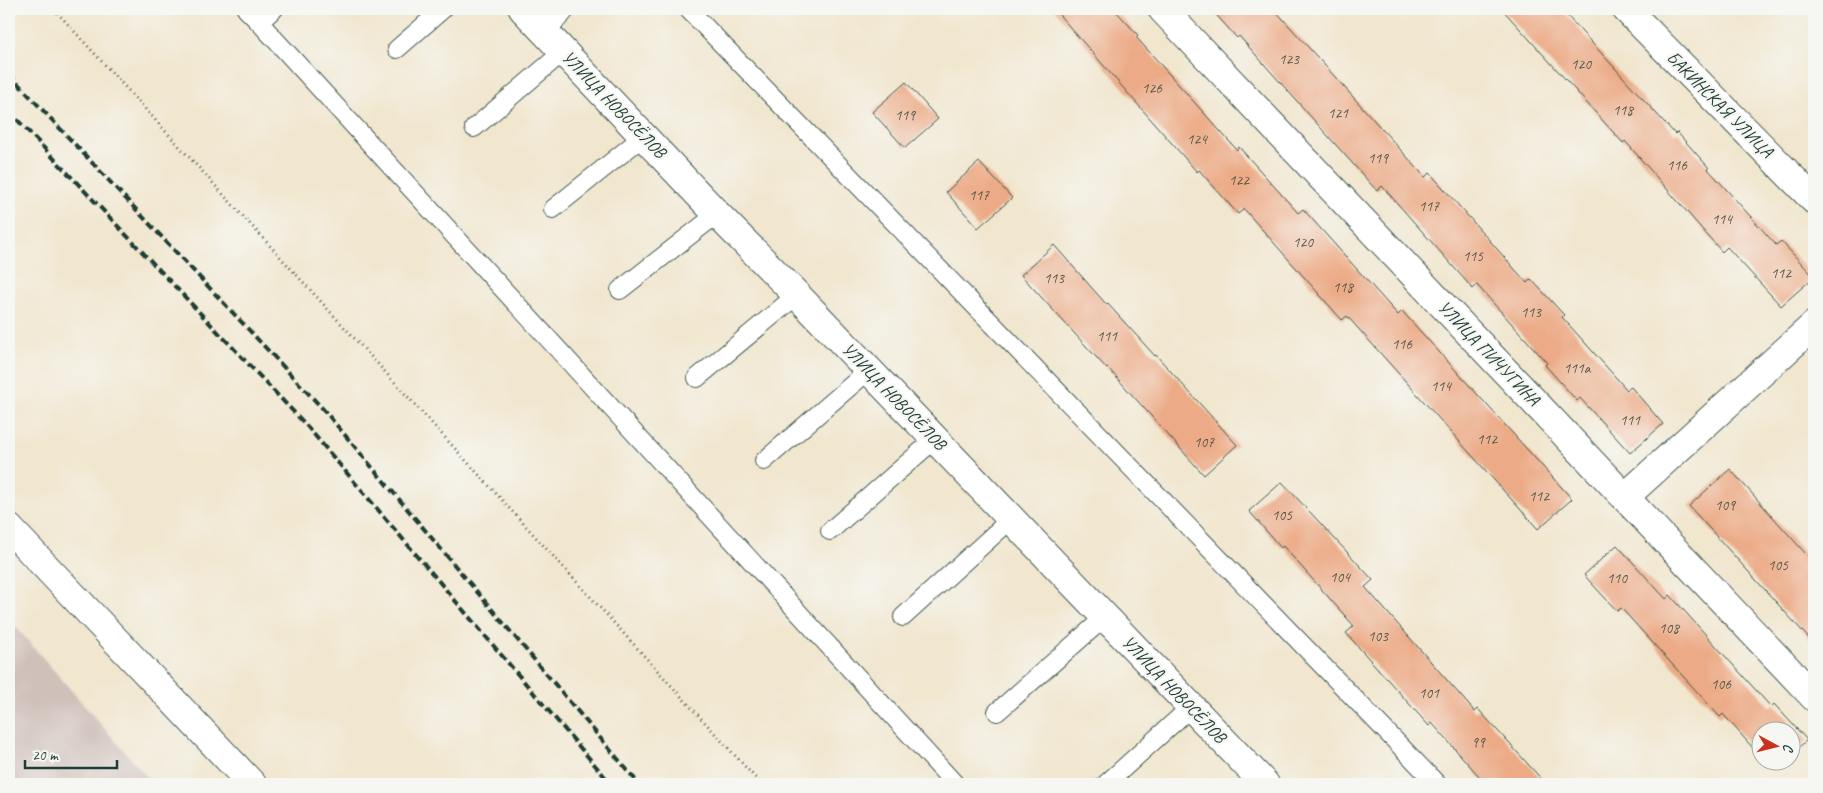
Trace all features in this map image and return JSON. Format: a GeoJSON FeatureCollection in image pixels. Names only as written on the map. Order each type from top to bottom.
{"type":"FeatureCollection","features":[{"type":"Feature","properties":{"kind":"street","name":"УЛИЦА НОВОСЁЛОВ"},"geometry":{"type":"LineString","coordinates":[[524,9],[551,18],[564,52],[645,135],[717,214],[797,295],[1265,784]]}},
{"type":"Feature","properties":{"kind":"street","name":"УЛИЦА ПИЧУГИНА"},"geometry":{"type":"LineString","coordinates":[[1162,9],[1626,496],[1814,697]]}},
{"type":"Feature","properties":{"kind":"street","name":"БАКИНСКАЯ УЛИЦА"},"geometry":{"type":"LineString","coordinates":[[1626,9],[1814,200]]}},
{"type":"Feature","properties":{"kind":"street"},"geometry":{"type":"LineString","coordinates":[[1626,496],[1814,325]]}},
{"type":"Feature","properties":{"kind":"street"},"geometry":{"type":"LineString","coordinates":[[9,528],[252,784]]}},
{"type":"Feature","properties":{"kind":"lane"},"geometry":{"type":"LineString","coordinates":[[246,9],[955,784]]}},
{"type":"Feature","properties":{"kind":"lane"},"geometry":{"type":"LineString","coordinates":[[259,22],[274,9]]}},
{"type":"Feature","properties":{"kind":"lane"},"geometry":{"type":"LineString","coordinates":[[397,49],[443,9]]}},
{"type":"Feature","properties":{"kind":"lane"},"geometry":{"type":"LineString","coordinates":[[688,9],[1437,784]]}},
{"type":"Feature","properties":{"kind":"lane"},"geometry":{"type":"LineString","coordinates":[[474,128],[564,52]]}},
{"type":"Feature","properties":{"kind":"lane"},"geometry":{"type":"LineString","coordinates":[[553,209],[645,135]]}},
{"type":"Feature","properties":{"kind":"lane"},"geometry":{"type":"LineString","coordinates":[[620,290],[717,214]]}},
{"type":"Feature","properties":{"kind":"lane"},"geometry":{"type":"LineString","coordinates":[[698,378],[797,295]]}},
{"type":"Feature","properties":{"kind":"lane"},"geometry":{"type":"LineString","coordinates":[[764,461],[869,370]]}},
{"type":"Feature","properties":{"kind":"lane"},"geometry":{"type":"LineString","coordinates":[[830,531],[935,439]]}},
{"type":"Feature","properties":{"kind":"lane"},"geometry":{"type":"LineString","coordinates":[[903,617],[1011,519]]}},
{"type":"Feature","properties":{"kind":"lane"},"geometry":{"type":"LineString","coordinates":[[997,712],[1105,617]]}},
{"type":"Feature","properties":{"kind":"lane"},"geometry":{"type":"LineString","coordinates":[[1106,784],[1191,707]]}},
{"type":"Feature","properties":{"kind":"path"},"geometry":{"type":"LineString","coordinates":[[54,9],[761,784]]}},
{"type":"Feature","properties":{"kind":"shaded area"},"geometry":{"type":"Polygon","coordinates":[[[9,619],[153,784],[9,784],[9,619]]]}},
{"type":"Feature","properties":{"kind":"building"},"geometry":{"type":"Polygon","coordinates":[[[1054,9],[1114,9],[1138,35],[1136,37],[1237,150],[1239,147],[1298,213],[1303,209],[1398,315],[1402,311],[1572,499],[1538,529],[1347,316],[1342,320],[1244,209],[1238,214],[1199,170],[1197,172],[1054,9]]]}},
{"type":"Feature","properties":{"kind":"building"},"geometry":{"type":"Polygon","coordinates":[[[1211,9],[1274,9],[1425,177],[1430,173],[1527,283],[1531,279],[1627,390],[1631,387],[1663,424],[1630,453],[1580,398],[1577,401],[1545,365],[1547,363],[1477,285],[1473,289],[1382,186],[1377,191],[1239,36],[1237,38],[1211,9]]]}},
{"type":"Feature","properties":{"kind":"building"},"geometry":{"type":"Polygon","coordinates":[[[1502,9],[1561,9],[1675,134],[1677,132],[1776,245],[1781,241],[1814,277],[1781,306],[1727,247],[1722,252],[1625,141],[1623,143],[1502,9]]]}},
{"type":"Feature","properties":{"kind":"building"},"geometry":{"type":"Polygon","coordinates":[[[906,82],[938,119],[905,148],[872,112],[906,82]]]}},
{"type":"Feature","properties":{"kind":"building"},"geometry":{"type":"Polygon","coordinates":[[[979,162],[1012,198],[978,228],[946,192],[979,162]]]}},
{"type":"Feature","properties":{"kind":"building"},"geometry":{"type":"Polygon","coordinates":[[[1054,245],[1237,445],[1204,475],[1021,275],[1054,245]]]}},
{"type":"Feature","properties":{"kind":"building"},"geometry":{"type":"Polygon","coordinates":[[[1730,469],[1814,563],[1814,644],[1689,506],[1730,469]]]}},
{"type":"Feature","properties":{"kind":"building"},"geometry":{"type":"Polygon","coordinates":[[[1282,482],[1373,580],[1365,587],[1475,712],[1478,709],[1546,784],[1486,784],[1432,723],[1429,726],[1346,633],[1354,626],[1283,546],[1281,548],[1249,511],[1282,482]]]}},
{"type":"Feature","properties":{"kind":"building"},"geometry":{"type":"Polygon","coordinates":[[[1617,545],[1666,599],[1670,595],[1771,707],[1774,704],[1789,720],[1750,720],[1750,745],[1723,714],[1720,717],[1621,608],[1617,611],[1584,575],[1617,545]]]}},
{"type":"Feature","properties":{"kind":"building"},"geometry":{"type":"Polygon","coordinates":[[[1800,732],[1807,740],[1800,746],[1800,732]]]}},
{"type":"Feature","properties":{"kind":"railway"},"geometry":{"type":"LineString","coordinates":[[9,74],[323,409],[639,784]]}},
{"type":"Feature","properties":{"kind":"railway"},"geometry":{"type":"LineString","coordinates":[[9,111],[306,425],[611,784]]}}]}
